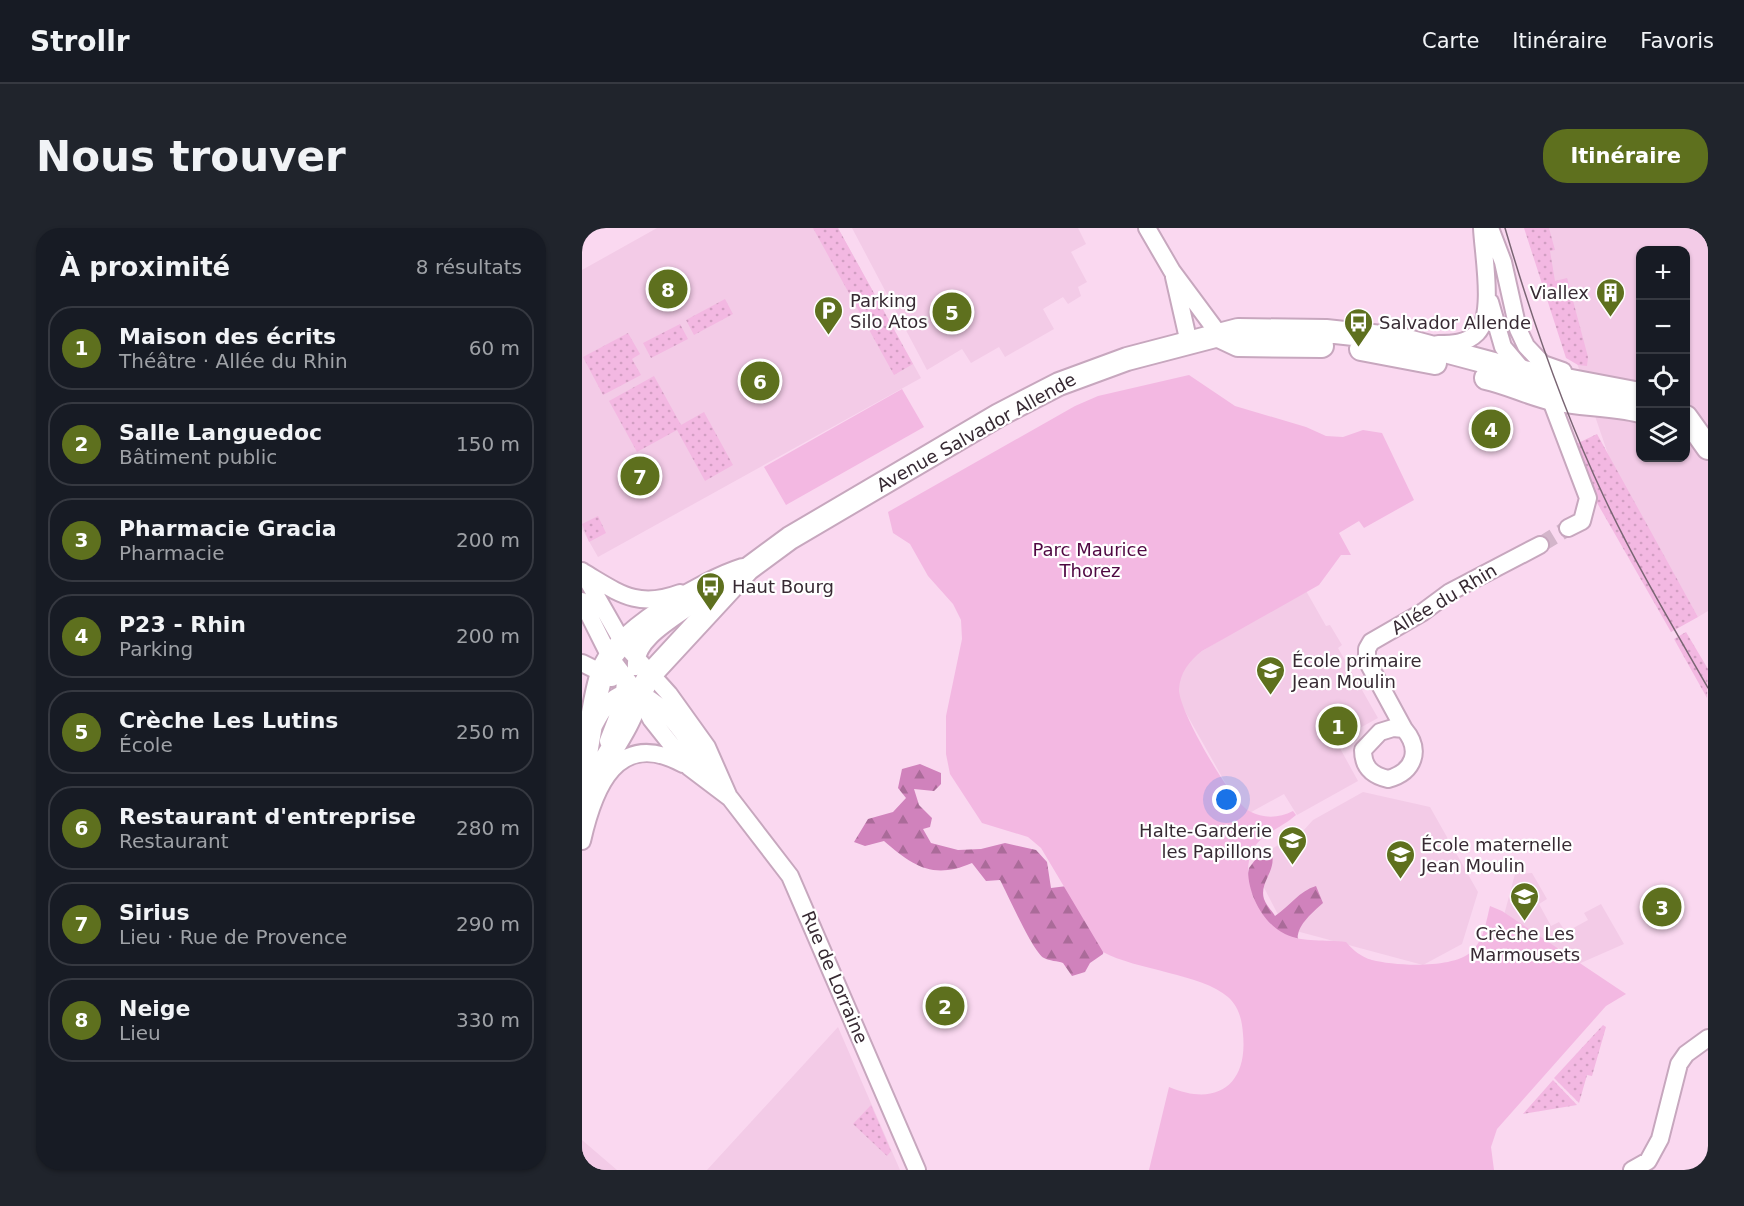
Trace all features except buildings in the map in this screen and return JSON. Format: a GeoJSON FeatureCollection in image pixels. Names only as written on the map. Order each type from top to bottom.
{"type":"FeatureCollection","features":[{"type":"Feature","properties":{"kind":"street"},"geometry":{"type":"LineString","coordinates":[[1147,228],[1172,271],[1221,337]]}},
{"type":"Feature","properties":{"kind":"street"},"geometry":{"type":"LineString","coordinates":[[1421,345],[1456,344],[1478,332],[1486,307],[1482,228]]}},
{"type":"Feature","properties":{"kind":"street"},"geometry":{"type":"LineString","coordinates":[[1490,228],[1503,262],[1518,329],[1533,368],[1550,398],[1588,498],[1582,521],[1568,528]]}},
{"type":"Feature","properties":{"kind":"street"},"geometry":{"type":"LineString","coordinates":[[1172,271],[1189,343]]}},
{"type":"Feature","properties":{"kind":"street"},"geometry":{"type":"LineString","coordinates":[[1486,287],[1500,358]]}},
{"type":"Feature","properties":{"kind":"street","name":"Avenue Salvador Allende"},"geometry":{"type":"LineString","coordinates":[[589,773],[627,724],[628,687],[650,675],[748,568],[790,538],[850,502],[1043,392],[1093,370],[1189,343],[1252,329],[1326,331],[1400,339],[1421,345],[1500,358],[1608,388],[1636,393]]}},
{"type":"Feature","properties":{"kind":"street"},"geometry":{"type":"LineString","coordinates":[[1500,358],[1512,347],[1518,329]]}},
{"type":"Feature","properties":{"kind":"street","name":"Avenue Salvador Allende"},"geometry":{"type":"LineString","coordinates":[[1221,337],[1238,345],[1358,348],[1465,368],[1479,376],[1550,398],[1636,410]]}},
{"type":"Feature","properties":{"kind":"street","name":"Avenue Salvador Allende"},"geometry":{"type":"LineString","coordinates":[[1465,368],[1500,358]]}},
{"type":"Feature","properties":{"kind":"street"},"geometry":{"type":"LineString","coordinates":[[1550,398],[1560,393],[1608,388]]}},
{"type":"Feature","properties":{"kind":"street"},"geometry":{"type":"LineString","coordinates":[[1561,428],[1565,416],[1577,403]]}},
{"type":"Feature","properties":{"kind":"street"},"geometry":{"type":"LineString","coordinates":[[1690,424],[1698,439]]}},
{"type":"Feature","properties":{"kind":"street","name":"Allée du Rhin"},"geometry":{"type":"LineString","coordinates":[[1404,729],[1367,661],[1367,649],[1371,642],[1423,612],[1450,592],[1540,545]]}},
{"type":"Feature","properties":{"kind":"street","name":"Avenue Salvador Allende"},"geometry":{"type":"LineString","coordinates":[[582,572],[621,595],[641,601],[662,600],[748,568]]}},
{"type":"Feature","properties":{"kind":"street"},"geometry":{"type":"LineString","coordinates":[[582,572],[610,658],[628,687]]}},
{"type":"Feature","properties":{"kind":"street","name":"Avenue Salvador Allende"},"geometry":{"type":"LineString","coordinates":[[610,658],[642,624],[726,576]]}},
{"type":"Feature","properties":{"kind":"street"},"geometry":{"type":"LineString","coordinates":[[582,601],[610,658],[628,687],[661,706],[730,798]]}},
{"type":"Feature","properties":{"kind":"street"},"geometry":{"type":"LineString","coordinates":[[582,811],[589,773],[592,730],[610,658]]}},
{"type":"Feature","properties":{"kind":"street","name":"Rue de Lorraine"},"geometry":{"type":"LineString","coordinates":[[610,658],[650,675],[669,694],[707,747],[730,798],[790,876],[917,1170]]}},
{"type":"Feature","properties":{"kind":"street"},"geometry":{"type":"LineString","coordinates":[[592,730],[603,707],[628,687]]}},
{"type":"Feature","properties":{"kind":"street","name":"Rue de Lorraine"},"geometry":{"type":"LineString","coordinates":[[628,687],[689,767],[730,798]]}},
{"type":"Feature","properties":{"kind":"street"},"geometry":{"type":"LineString","coordinates":[[582,702],[592,730]]}},
{"type":"Feature","properties":{"kind":"street"},"geometry":{"type":"LineString","coordinates":[[582,841],[590,807],[602,782],[620,761],[634,755],[655,753],[667,755],[689,767]]}},
{"type":"Feature","properties":{"kind":"street"},"geometry":{"type":"LineString","coordinates":[[1632,1170],[1648,1161],[1660,1139],[1678,1064],[1686,1054],[1708,1038]]}},
{"type":"Feature","properties":{"kind":"shaded area"},"geometry":{"type":"Polygon","coordinates":[[[657,228],[838,228],[921,378],[598,557],[582,529],[582,270],[657,228]]]}},
{"type":"Feature","properties":{"kind":"shaded area"},"geometry":{"type":"Polygon","coordinates":[[[852,228],[1078,228],[1086,244],[1071,252],[1087,282],[1078,287],[1081,296],[1068,304],[1063,297],[1043,309],[1054,329],[1005,357],[999,347],[971,363],[962,349],[927,370],[852,228]]]}},
{"type":"Feature","properties":{"kind":"shaded area"},"geometry":{"type":"Polygon","coordinates":[[[1531,228],[1708,228],[1708,611],[1698,617],[1611,463],[1531,228]]]}},
{"type":"Feature","properties":{"kind":"shaded area","name":"École primaire Jean Moulin"},"geometry":{"type":"Polygon","coordinates":[[[1305,589],[1326,626],[1330,625],[1342,645],[1338,648],[1378,718],[1336,741],[1358,781],[1297,815],[1284,794],[1244,816],[1164,674],[1305,589]]]}},
{"type":"Feature","properties":{"kind":"shaded area","name":"École maternelle Jean Moulin"},"geometry":{"type":"Polygon","coordinates":[[[1363,792],[1430,807],[1478,892],[1462,944],[1423,965],[1285,928],[1261,882],[1268,851],[1303,831],[1313,820],[1363,792]]]}},
{"type":"Feature","properties":{"kind":"shaded area","name":"Crèche Les Marmousets"},"geometry":{"type":"Polygon","coordinates":[[[1532,873],[1547,899],[1539,904],[1551,926],[1559,922],[1566,932],[1588,920],[1584,913],[1601,904],[1624,944],[1567,969],[1500,930],[1515,874],[1532,873]]]}},
{"type":"Feature","properties":{"kind":"shaded area"},"geometry":{"type":"Polygon","coordinates":[[[838,1027],[900,1170],[707,1170],[838,1027]]]}},
{"type":"Feature","properties":{"kind":"shaded area"},"geometry":{"type":"Polygon","coordinates":[[[582,1140],[617,1170],[582,1170],[582,1140]]]}},
{"type":"Feature","properties":{"kind":"green space"},"geometry":{"type":"Polygon","coordinates":[[[813,228],[838,228],[913,364],[894,375],[813,228]]]}},
{"type":"Feature","properties":{"kind":"green space"},"geometry":{"type":"Polygon","coordinates":[[[1524,228],[1549,228],[1555,250],[1550,251],[1555,281],[1567,278],[1588,357],[1587,366],[1578,365],[1566,358],[1524,228]]]}},
{"type":"Feature","properties":{"kind":"green space"},"geometry":{"type":"Polygon","coordinates":[[[725,299],[733,314],[694,335],[686,320],[725,299]]]}},
{"type":"Feature","properties":{"kind":"green space"},"geometry":{"type":"Polygon","coordinates":[[[680,324],[688,339],[651,358],[643,343],[680,324]]]}},
{"type":"Feature","properties":{"kind":"green space"},"geometry":{"type":"Polygon","coordinates":[[[628,333],[640,354],[632,359],[641,375],[603,395],[583,357],[628,333]]]}},
{"type":"Feature","properties":{"kind":"green space","name":"Parc Maurice Thorez"},"geometry":{"type":"Polygon","coordinates":[[[1189,375],[1235,406],[1306,427],[1326,436],[1343,437],[1363,430],[1382,433],[1414,500],[1364,528],[1359,521],[1339,533],[1351,555],[1341,555],[1319,585],[1202,651],[1189,663],[1181,678],[1179,689],[1187,716],[1230,791],[1249,811],[1260,815],[1277,816],[1293,811],[1296,815],[1259,841],[1250,857],[1249,882],[1258,908],[1275,928],[1292,937],[1346,942],[1358,953],[1372,960],[1394,964],[1423,965],[1451,961],[1471,952],[1482,936],[1490,906],[1502,911],[1626,994],[1606,1006],[1497,1129],[1491,1147],[1494,1170],[1149,1170],[1169,1087],[1186,1093],[1214,1093],[1225,1088],[1234,1079],[1240,1067],[1243,1052],[1243,1029],[1237,1009],[1228,997],[1217,989],[1186,977],[1133,963],[1103,952],[1041,848],[1028,837],[982,823],[950,774],[946,754],[946,716],[962,639],[961,620],[953,604],[928,576],[910,544],[893,533],[888,512],[1075,406],[1098,396],[1189,375]]]}},
{"type":"Feature","properties":{"kind":"green space"},"geometry":{"type":"Polygon","coordinates":[[[654,376],[681,425],[704,412],[733,465],[705,481],[677,430],[637,452],[609,401],[654,376]]]}},
{"type":"Feature","properties":{"kind":"green space"},"geometry":{"type":"Polygon","coordinates":[[[902,389],[924,427],[786,505],[764,467],[902,389]]]}},
{"type":"Feature","properties":{"kind":"green space"},"geometry":{"type":"Polygon","coordinates":[[[1597,434],[1698,617],[1671,632],[1596,501],[1574,445],[1597,434]]]}},
{"type":"Feature","properties":{"kind":"green space"},"geometry":{"type":"Polygon","coordinates":[[[598,516],[606,533],[589,542],[582,524],[598,516]]]}},
{"type":"Feature","properties":{"kind":"green space"},"geometry":{"type":"Polygon","coordinates":[[[1686,632],[1708,669],[1707,698],[1674,639],[1686,632]]]}},
{"type":"Feature","properties":{"kind":"green space"},"geometry":{"type":"Polygon","coordinates":[[[920,764],[941,773],[941,784],[934,791],[914,789],[919,805],[932,818],[930,827],[923,829],[931,843],[958,850],[981,849],[1005,843],[1036,850],[1047,862],[1051,888],[1067,886],[1105,939],[1103,954],[1090,963],[1085,972],[1072,976],[1063,963],[1046,959],[1039,954],[1000,880],[986,881],[972,863],[958,868],[935,870],[914,863],[884,841],[865,846],[854,842],[868,819],[893,812],[906,798],[898,788],[902,769],[920,764]]]}},
{"type":"Feature","properties":{"kind":"green space"},"geometry":{"type":"Polygon","coordinates":[[[1261,852],[1272,855],[1272,866],[1263,893],[1265,901],[1275,916],[1300,895],[1316,886],[1323,903],[1305,921],[1298,935],[1299,951],[1306,975],[1210,863],[1246,883],[1249,868],[1261,852]]]}},
{"type":"Feature","properties":{"kind":"green space"},"geometry":{"type":"Polygon","coordinates":[[[1603,1025],[1606,1027],[1592,1076],[1587,1075],[1579,1103],[1554,1078],[1603,1025]]]}},
{"type":"Feature","properties":{"kind":"green space"},"geometry":{"type":"Polygon","coordinates":[[[1553,1080],[1577,1105],[1523,1114],[1553,1080]]]}},
{"type":"Feature","properties":{"kind":"green space"},"geometry":{"type":"Polygon","coordinates":[[[871,1105],[891,1151],[887,1156],[853,1124],[871,1105]]]}},
{"type":"Feature","properties":{"kind":"tunnel"},"geometry":{"type":"LineString","coordinates":[[1540,545],[1568,528]]}},
{"type":"Feature","properties":{"kind":"tram line"},"geometry":{"type":"LineString","coordinates":[[1505,228],[1549,364],[1589,464],[1628,546],[1708,688]]}},
{"type":"Feature","properties":{"kind":"place","name":"Neige"},"geometry":{"type":"Point","coordinates":[668,289]}},
{"type":"Feature","properties":{"kind":"place","name":"Crèche Les Lutins"},"geometry":{"type":"Point","coordinates":[952,312]}},
{"type":"Feature","properties":{"kind":"place","name":"Viallex"},"geometry":{"type":"Point","coordinates":[1610,318]}},
{"type":"Feature","properties":{"kind":"place","name":"Parking Silo Atos"},"geometry":{"type":"Point","coordinates":[829,336]}},
{"type":"Feature","properties":{"kind":"place","name":"Salvador Allende"},"geometry":{"type":"Point","coordinates":[1358,348]}},
{"type":"Feature","properties":{"kind":"place","name":"Restaurant d'entreprise"},"geometry":{"type":"Point","coordinates":[760,381]}},
{"type":"Feature","properties":{"kind":"place","name":"P23 - Rhin"},"geometry":{"type":"Point","coordinates":[1491,429]}},
{"type":"Feature","properties":{"kind":"place","name":"Sirius"},"geometry":{"type":"Point","coordinates":[640,476]}},
{"type":"Feature","properties":{"kind":"place","name":"Haut Bourg"},"geometry":{"type":"Point","coordinates":[711,612]}},
{"type":"Feature","properties":{"kind":"place","name":"École primaire Jean Moulin"},"geometry":{"type":"Point","coordinates":[1271,696]}},
{"type":"Feature","properties":{"kind":"place","name":"Maison des écrits"},"geometry":{"type":"Point","coordinates":[1338,726]}},
{"type":"Feature","properties":{"kind":"place","name":"Halte-Garderie les Papillons"},"geometry":{"type":"Point","coordinates":[1293,866]}},
{"type":"Feature","properties":{"kind":"place","name":"École maternelle Jean Moulin"},"geometry":{"type":"Point","coordinates":[1400,880]}},
{"type":"Feature","properties":{"kind":"place","name":"Pharmacie Gracia"},"geometry":{"type":"Point","coordinates":[1662,907]}},
{"type":"Feature","properties":{"kind":"place","name":"Crèche Les Marmousets"},"geometry":{"type":"Point","coordinates":[1525,922]}},
{"type":"Feature","properties":{"kind":"place","name":"Salle Languedoc"},"geometry":{"type":"Point","coordinates":[945,1006]}}]}
